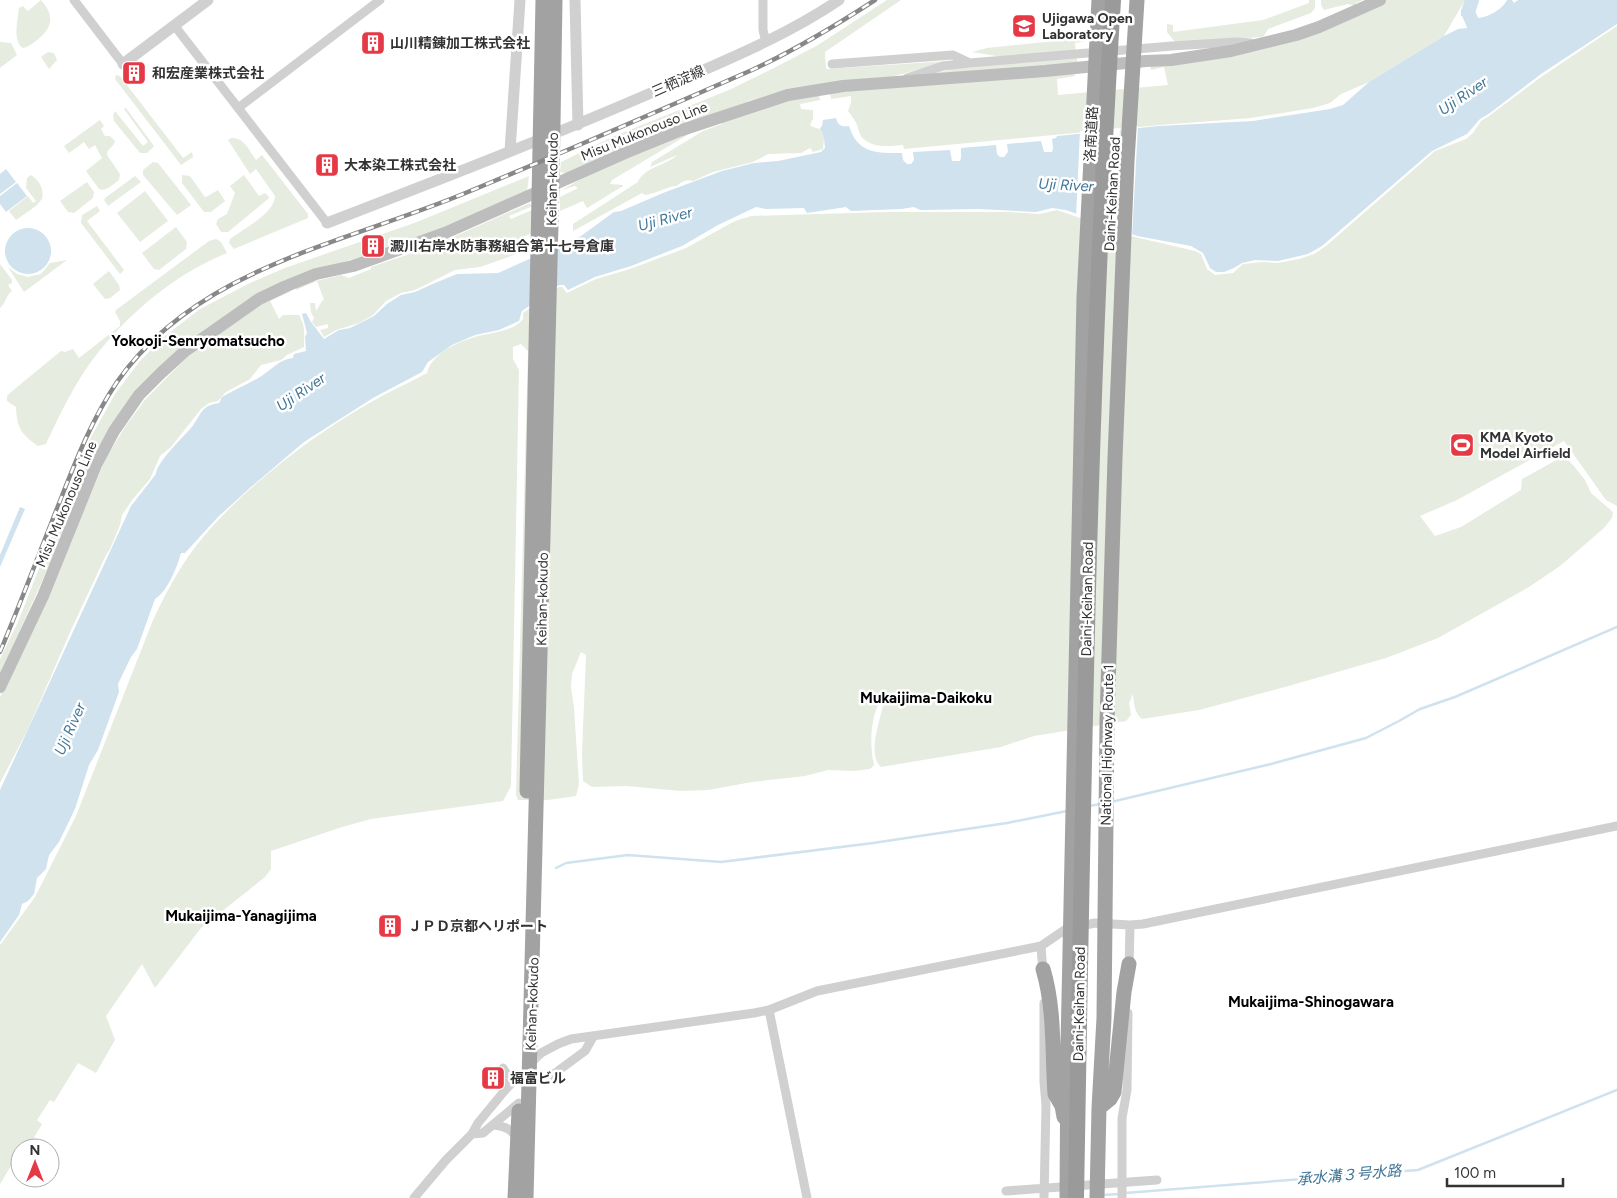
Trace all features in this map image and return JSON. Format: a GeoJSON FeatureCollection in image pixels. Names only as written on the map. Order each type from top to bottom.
{"type":"FeatureCollection","features":[{"type":"Feature","properties":{"kind":"highway","name":"Keihan-kokudo"},"geometry":{"type":"LineString","coordinates":[[542,0],[540,130],[546,168]]}},
{"type":"Feature","properties":{"kind":"highway","name":"Keihan-kokudo"},"geometry":{"type":"LineString","coordinates":[[526,1198],[530,1080],[531,834],[545,193],[546,168],[553,123],[555,0]]}},
{"type":"Feature","properties":{"kind":"highway","name":"洛南道路"},"geometry":{"type":"LineString","coordinates":[[1068,1125],[1070,940],[1084,298],[1099,0]]}},
{"type":"Feature","properties":{"kind":"highway","name":"Daini-Keihan Road"},"geometry":{"type":"LineString","coordinates":[[1087,1198],[1088,544],[1096,304],[1113,0]]}},
{"type":"Feature","properties":{"kind":"highway","name":"Daini-Keihan Road"},"geometry":{"type":"LineString","coordinates":[[1076,1198],[1106,295],[1122,0]]}},
{"type":"Feature","properties":{"kind":"highway","name":"National Highway Route 1"},"geometry":{"type":"LineString","coordinates":[[1097,1198],[1104,1018],[1109,642],[1121,292],[1137,0]]}},
{"type":"Feature","properties":{"kind":"highway","name":"Keihan-kokudo"},"geometry":{"type":"LineString","coordinates":[[515,1198],[531,834]]}},
{"type":"Feature","properties":{"kind":"highway"},"geometry":{"type":"LineString","coordinates":[[1099,1108],[1110,1099],[1114,1092],[1124,992],[1129,964]]}},
{"type":"Feature","properties":{"kind":"highway"},"geometry":{"type":"LineString","coordinates":[[1044,968],[1051,1007],[1055,1094],[1062,1106],[1068,1125],[1066,1198]]}},
{"type":"Feature","properties":{"kind":"main road","name":"Misu Mukonouso Line"},"geometry":{"type":"LineString","coordinates":[[0,688],[43,596],[96,466],[114,431],[139,395],[185,351],[259,299],[316,274],[354,266],[445,233],[545,193],[625,152],[679,131],[788,95],[895,82],[1171,60],[1231,51],[1264,44],[1319,27],[1380,0]]}},
{"type":"Feature","properties":{"kind":"street"},"geometry":{"type":"LineString","coordinates":[[74,0],[122,64],[208,0]]}},
{"type":"Feature","properties":{"kind":"street"},"geometry":{"type":"LineString","coordinates":[[238,108],[380,0]]}},
{"type":"Feature","properties":{"kind":"street"},"geometry":{"type":"LineString","coordinates":[[510,151],[520,0]]}},
{"type":"Feature","properties":{"kind":"street"},"geometry":{"type":"LineString","coordinates":[[575,0],[578,125]]}},
{"type":"Feature","properties":{"kind":"street"},"geometry":{"type":"LineString","coordinates":[[764,0],[763,30],[766,42]]}},
{"type":"Feature","properties":{"kind":"street","name":"三栖淀線"},"geometry":{"type":"LineString","coordinates":[[327,224],[578,125],[766,42],[822,12],[840,0]]}},
{"type":"Feature","properties":{"kind":"street"},"geometry":{"type":"LineString","coordinates":[[174,25],[327,224]]}},
{"type":"Feature","properties":{"kind":"street"},"geometry":{"type":"LineString","coordinates":[[895,82],[943,66],[969,62],[1236,42],[1264,44]]}},
{"type":"Feature","properties":{"kind":"street"},"geometry":{"type":"LineString","coordinates":[[832,64],[953,54],[969,62]]}},
{"type":"Feature","properties":{"kind":"street"},"geometry":{"type":"LineString","coordinates":[[541,1053],[571,1039],[728,1018],[769,1010],[817,991],[1041,946],[1066,929],[1088,924],[1143,924],[1617,826]]}},
{"type":"Feature","properties":{"kind":"street"},"geometry":{"type":"LineString","coordinates":[[1122,1198],[1122,1118],[1127,1090],[1130,925]]}},
{"type":"Feature","properties":{"kind":"street"},"geometry":{"type":"LineString","coordinates":[[1041,946],[1044,968],[1044,1082],[1046,1105],[1044,1198]]}},
{"type":"Feature","properties":{"kind":"street"},"geometry":{"type":"LineString","coordinates":[[769,1010],[807,1198]]}},
{"type":"Feature","properties":{"kind":"street"},"geometry":{"type":"LineString","coordinates":[[530,1080],[548,1079],[585,1051],[593,1037]]}},
{"type":"Feature","properties":{"kind":"street"},"geometry":{"type":"LineString","coordinates":[[414,1198],[446,1160],[472,1134],[478,1123],[506,1089],[506,1073],[503,1068]]}},
{"type":"Feature","properties":{"kind":"street"},"geometry":{"type":"LineString","coordinates":[[472,1134],[483,1133],[495,1125],[519,1103]]}},
{"type":"Feature","properties":{"kind":"street"},"geometry":{"type":"LineString","coordinates":[[495,1125],[512,1130],[517,1139]]}},
{"type":"Feature","properties":{"kind":"street"},"geometry":{"type":"LineString","coordinates":[[1006,1191],[1157,1180]]}},
{"type":"Feature","properties":{"kind":"shaded area"},"geometry":{"type":"Polygon","coordinates":[[[41,0],[49,11],[49,27],[36,41],[23,48],[17,35],[19,8],[23,6],[28,11],[41,0]]]}},
{"type":"Feature","properties":{"kind":"shaded area"},"geometry":{"type":"Polygon","coordinates":[[[887,0],[901,0],[825,52],[826,69],[949,61],[891,77],[770,95],[748,101],[743,107],[568,174],[560,172],[561,162],[612,137],[729,90],[774,68],[818,45],[887,0]]]}},
{"type":"Feature","properties":{"kind":"shaded area"},"geometry":{"type":"Polygon","coordinates":[[[1309,0],[1315,0],[1315,8],[1311,13],[1268,29],[1262,37],[1179,43],[1175,42],[1167,32],[1167,24],[1173,25],[1173,32],[1263,20],[1309,3],[1309,0]]]}},
{"type":"Feature","properties":{"kind":"shaded area"},"geometry":{"type":"Polygon","coordinates":[[[1321,0],[1363,0],[1356,3],[1355,6],[1348,4],[1324,10],[1321,0]]]}},
{"type":"Feature","properties":{"kind":"shaded area"},"geometry":{"type":"Polygon","coordinates":[[[1386,0],[1465,0],[1444,36],[1369,82],[1341,94],[1330,103],[1313,108],[1251,118],[904,149],[903,145],[880,146],[865,140],[848,111],[851,96],[831,99],[830,93],[1074,72],[1075,76],[1057,79],[1058,95],[1168,85],[1164,67],[1151,70],[1150,63],[1325,27],[1386,0]]]}},
{"type":"Feature","properties":{"kind":"shaded area"},"geometry":{"type":"Polygon","coordinates":[[[1617,26],[1617,506],[1606,500],[1564,441],[1457,500],[1420,516],[1435,536],[1461,527],[1521,490],[1522,479],[1560,458],[1568,460],[1585,480],[1591,493],[1613,512],[1612,518],[1604,528],[1560,566],[1529,587],[1438,638],[1386,658],[1199,710],[1142,719],[1136,711],[1133,694],[1129,703],[1131,715],[1126,721],[1034,736],[1001,747],[881,767],[877,761],[875,742],[885,694],[876,710],[872,728],[871,738],[874,765],[870,769],[853,771],[828,770],[805,776],[752,782],[708,790],[681,791],[626,786],[592,787],[583,781],[582,753],[586,655],[581,652],[572,674],[571,687],[579,784],[576,796],[548,800],[518,800],[516,795],[528,351],[521,344],[513,347],[513,359],[519,370],[511,786],[503,801],[371,819],[271,851],[271,869],[265,877],[201,928],[155,988],[142,964],[106,1016],[115,1040],[96,1073],[78,1063],[54,1102],[50,1100],[37,1120],[42,1124],[34,1138],[10,1138],[10,1168],[0,1184],[0,945],[35,897],[76,816],[153,620],[178,572],[199,542],[219,519],[294,453],[347,416],[427,373],[435,359],[449,348],[475,337],[505,330],[520,323],[523,319],[523,313],[559,287],[562,287],[567,293],[596,279],[630,269],[686,248],[735,221],[751,216],[887,212],[1008,212],[1040,214],[1057,210],[1135,237],[1195,251],[1201,254],[1207,269],[1215,275],[1233,273],[1243,264],[1278,263],[1299,259],[1314,254],[1326,246],[1435,151],[1466,139],[1473,133],[1481,121],[1541,77],[1617,26]]]}},
{"type":"Feature","properties":{"kind":"shaded area"},"geometry":{"type":"Polygon","coordinates":[[[1086,38],[1086,41],[1075,43],[1076,52],[1002,57],[972,52],[987,48],[1086,38]]]}},
{"type":"Feature","properties":{"kind":"shaded area"},"geometry":{"type":"Polygon","coordinates":[[[0,42],[11,43],[17,55],[0,68],[0,42]]]}},
{"type":"Feature","properties":{"kind":"shaded area"},"geometry":{"type":"Polygon","coordinates":[[[48,52],[54,53],[57,60],[49,69],[41,57],[48,52]]]}},
{"type":"Feature","properties":{"kind":"shaded area"},"geometry":{"type":"Polygon","coordinates":[[[1077,58],[1077,64],[923,76],[963,67],[1077,58]]]}},
{"type":"Feature","properties":{"kind":"shaded area"},"geometry":{"type":"Polygon","coordinates":[[[116,75],[120,76],[183,158],[192,152],[193,157],[181,165],[115,79],[116,75]]]}},
{"type":"Feature","properties":{"kind":"shaded area"},"geometry":{"type":"Polygon","coordinates":[[[819,95],[820,100],[800,104],[801,109],[813,110],[813,119],[810,125],[820,129],[824,138],[823,149],[813,152],[810,148],[801,153],[768,154],[753,162],[713,172],[693,181],[684,181],[677,186],[645,195],[642,193],[573,231],[573,224],[638,182],[645,173],[677,155],[650,167],[652,162],[703,131],[722,124],[722,119],[771,104],[819,95]]]}},
{"type":"Feature","properties":{"kind":"shaded area"},"geometry":{"type":"Polygon","coordinates":[[[126,108],[154,146],[147,153],[140,153],[114,121],[113,115],[115,111],[143,146],[148,142],[124,109],[126,108]]]}},
{"type":"Feature","properties":{"kind":"shaded area"},"geometry":{"type":"Polygon","coordinates":[[[100,120],[104,126],[101,129],[105,136],[110,136],[115,141],[107,155],[120,174],[119,180],[102,190],[99,189],[86,171],[102,158],[95,145],[89,149],[84,142],[69,153],[64,146],[100,120]]]}},
{"type":"Feature","properties":{"kind":"shaded area"},"geometry":{"type":"Polygon","coordinates":[[[694,131],[612,180],[610,184],[623,186],[587,208],[583,201],[560,211],[560,197],[578,188],[575,186],[562,190],[610,165],[694,131]]]}},
{"type":"Feature","properties":{"kind":"shaded area"},"geometry":{"type":"Polygon","coordinates":[[[236,138],[243,142],[256,160],[262,155],[308,214],[308,218],[234,249],[229,243],[230,239],[264,214],[274,202],[275,196],[256,169],[250,174],[228,140],[236,138]]]}},
{"type":"Feature","properties":{"kind":"shaded area"},"geometry":{"type":"Polygon","coordinates":[[[153,162],[158,163],[191,205],[177,215],[143,175],[143,170],[153,162]]]}},
{"type":"Feature","properties":{"kind":"shaded area"},"geometry":{"type":"Polygon","coordinates":[[[31,175],[41,186],[42,199],[36,206],[16,220],[9,211],[28,196],[33,203],[36,201],[26,188],[27,178],[31,175]]]}},
{"type":"Feature","properties":{"kind":"shaded area"},"geometry":{"type":"Polygon","coordinates":[[[182,175],[190,176],[204,196],[206,197],[218,190],[225,201],[211,212],[204,212],[182,183],[182,175]]]}},
{"type":"Feature","properties":{"kind":"shaded area"},"geometry":{"type":"Polygon","coordinates":[[[244,175],[259,196],[265,193],[269,197],[228,232],[221,232],[216,224],[218,219],[227,214],[235,193],[230,186],[244,175]]]}},
{"type":"Feature","properties":{"kind":"shaded area"},"geometry":{"type":"Polygon","coordinates":[[[135,176],[141,182],[108,206],[104,200],[105,198],[135,176]]]}},
{"type":"Feature","properties":{"kind":"shaded area"},"geometry":{"type":"Polygon","coordinates":[[[529,176],[527,191],[436,232],[292,279],[141,386],[68,523],[0,675],[0,659],[18,622],[90,439],[115,394],[140,361],[165,336],[200,309],[250,283],[285,268],[417,222],[529,176]]]}},
{"type":"Feature","properties":{"kind":"shaded area"},"geometry":{"type":"Polygon","coordinates":[[[87,182],[94,192],[93,198],[74,213],[68,212],[60,201],[87,182]]]}},
{"type":"Feature","properties":{"kind":"shaded area"},"geometry":{"type":"Polygon","coordinates":[[[145,191],[168,221],[140,242],[117,213],[145,191]]]}},
{"type":"Feature","properties":{"kind":"shaded area"},"geometry":{"type":"Polygon","coordinates":[[[530,203],[533,206],[509,216],[511,219],[532,210],[532,233],[514,241],[519,251],[514,255],[480,267],[455,270],[415,290],[401,293],[386,301],[373,315],[359,323],[336,330],[324,337],[320,330],[328,328],[328,324],[316,327],[312,322],[314,318],[310,303],[315,303],[316,311],[324,300],[317,281],[296,290],[295,286],[341,275],[349,278],[371,269],[371,267],[433,246],[530,203]]]}},
{"type":"Feature","properties":{"kind":"shaded area"},"geometry":{"type":"Polygon","coordinates":[[[97,206],[100,211],[87,221],[124,270],[120,274],[81,223],[82,215],[97,206]]]}},
{"type":"Feature","properties":{"kind":"shaded area"},"geometry":{"type":"Polygon","coordinates":[[[176,227],[187,242],[186,249],[159,270],[154,269],[142,253],[176,227]]]}},
{"type":"Feature","properties":{"kind":"shaded area"},"geometry":{"type":"Polygon","coordinates":[[[216,239],[221,242],[227,253],[207,262],[167,286],[131,317],[115,333],[86,369],[46,444],[38,446],[28,438],[21,430],[17,420],[16,407],[7,401],[7,396],[61,351],[65,352],[73,349],[79,358],[120,326],[116,310],[209,241],[216,239]]]}},
{"type":"Feature","properties":{"kind":"shaded area"},"geometry":{"type":"Polygon","coordinates":[[[67,260],[24,292],[8,267],[17,274],[28,277],[41,274],[50,263],[67,260]]]}},
{"type":"Feature","properties":{"kind":"shaded area"},"geometry":{"type":"Polygon","coordinates":[[[0,264],[12,280],[12,283],[8,285],[12,291],[0,308],[0,264]]]}},
{"type":"Feature","properties":{"kind":"shaded area"},"geometry":{"type":"Polygon","coordinates":[[[109,271],[119,285],[120,290],[110,298],[105,299],[93,284],[109,271]]]}},
{"type":"Feature","properties":{"kind":"shaded area"},"geometry":{"type":"Polygon","coordinates":[[[288,288],[290,292],[270,301],[279,319],[283,315],[299,315],[304,327],[304,347],[281,360],[261,365],[250,379],[226,392],[218,401],[209,403],[201,409],[171,447],[160,456],[150,479],[122,515],[110,549],[71,630],[28,729],[0,783],[0,697],[36,623],[106,458],[144,401],[187,357],[228,324],[288,288]]]}},
{"type":"Feature","properties":{"kind":"water","name":"Uji River"},"geometry":{"type":"Polygon","coordinates":[[[1507,0],[1512,0],[1514,3],[1518,0],[1617,0],[1617,24],[1541,74],[1480,119],[1467,134],[1432,151],[1322,246],[1308,254],[1278,261],[1255,260],[1242,263],[1224,272],[1216,272],[1210,268],[1203,253],[1191,246],[1137,236],[1066,210],[1052,208],[1036,212],[979,209],[920,210],[914,207],[851,211],[846,207],[807,213],[804,208],[766,209],[756,207],[718,225],[682,246],[631,266],[595,277],[568,290],[564,285],[559,285],[522,311],[519,321],[499,330],[475,335],[452,345],[428,362],[422,372],[373,398],[304,442],[218,517],[185,553],[181,553],[168,585],[155,599],[137,649],[118,684],[119,692],[98,750],[89,765],[75,809],[59,842],[49,855],[46,869],[37,878],[34,894],[28,901],[22,904],[19,915],[0,942],[0,790],[131,506],[156,474],[160,463],[191,428],[204,409],[219,403],[222,397],[260,377],[280,363],[293,358],[294,354],[306,351],[305,337],[307,333],[302,314],[306,313],[324,339],[339,330],[350,328],[374,316],[401,295],[415,292],[457,274],[498,273],[581,236],[614,212],[621,211],[663,193],[722,171],[754,163],[778,161],[821,152],[825,148],[820,128],[823,120],[836,118],[841,125],[849,126],[857,142],[863,147],[876,152],[902,153],[903,160],[907,164],[911,164],[914,160],[913,152],[950,150],[952,161],[960,161],[961,148],[996,145],[997,154],[1000,157],[1004,157],[1008,152],[1007,144],[1041,141],[1044,152],[1052,152],[1052,139],[1057,136],[1159,126],[1253,121],[1330,109],[1343,105],[1369,82],[1444,36],[1458,29],[1468,28],[1466,18],[1461,16],[1461,11],[1467,8],[1473,10],[1477,18],[1481,18],[1498,10],[1507,0]]]}},
{"type":"Feature","properties":{"kind":"water"},"geometry":{"type":"Polygon","coordinates":[[[6,169],[16,182],[0,194],[0,174],[6,169]]]}},
{"type":"Feature","properties":{"kind":"water"},"geometry":{"type":"Polygon","coordinates":[[[17,183],[27,196],[6,212],[0,204],[0,196],[17,183]]]}},
{"type":"Feature","properties":{"kind":"water"},"geometry":{"type":"Polygon","coordinates":[[[33,228],[45,234],[50,242],[50,260],[45,268],[37,273],[23,274],[11,268],[6,260],[5,246],[11,234],[19,229],[33,228]]]}},
{"type":"Feature","properties":{"kind":"water"},"geometry":{"type":"Polygon","coordinates":[[[20,507],[25,509],[0,567],[0,555],[20,507]]]}},
{"type":"Feature","properties":{"kind":"pier"},"geometry":{"type":"Polygon","coordinates":[[[1138,126],[1132,237],[1094,223],[1098,130],[1120,128],[1116,228],[1121,127],[1138,126]]]}},
{"type":"Feature","properties":{"kind":"pier"},"geometry":{"type":"Polygon","coordinates":[[[1097,130],[1093,222],[1076,216],[1080,131],[1097,130]]]}},
{"type":"Feature","properties":{"kind":"waterway"},"geometry":{"type":"LineString","coordinates":[[1472,0],[1468,12],[1474,26]]}},
{"type":"Feature","properties":{"kind":"waterway"},"geometry":{"type":"LineString","coordinates":[[1111,802],[1271,764],[1366,738],[1420,709],[1455,697],[1617,627]]}},
{"type":"Feature","properties":{"kind":"waterway"},"geometry":{"type":"LineString","coordinates":[[1089,806],[1101,804]]}},
{"type":"Feature","properties":{"kind":"waterway"},"geometry":{"type":"LineString","coordinates":[[556,868],[566,863],[628,855],[721,862],[873,843],[1007,823],[1067,811]]}},
{"type":"Feature","properties":{"kind":"waterway","name":"承水溝３号水路"},"geometry":{"type":"LineString","coordinates":[[1125,1193],[1418,1170],[1617,1090]]}},
{"type":"Feature","properties":{"kind":"waterway","name":"承水溝３号水路"},"geometry":{"type":"LineString","coordinates":[[1102,1195],[1119,1194]]}},
{"type":"Feature","properties":{"kind":"tunnel"},"geometry":{"type":"LineString","coordinates":[[506,1089],[541,1053]]}},
{"type":"Feature","properties":{"kind":"railway"},"geometry":{"type":"LineString","coordinates":[[0,652],[72,470],[100,410],[117,382],[150,343],[188,312],[230,286],[275,264],[321,245],[463,194],[752,70],[815,37],[875,0]]}},
{"type":"Feature","properties":{"kind":"place","name":"Ujigawa Open Laboratory"},"geometry":{"type":"Point","coordinates":[1024,26]}},
{"type":"Feature","properties":{"kind":"place","name":"山川精錬加工株式会社"},"geometry":{"type":"Point","coordinates":[373,43]}},
{"type":"Feature","properties":{"kind":"place","name":"和宏産業株式会社"},"geometry":{"type":"Point","coordinates":[134,73]}},
{"type":"Feature","properties":{"kind":"place","name":"大本染工株式会社"},"geometry":{"type":"Point","coordinates":[327,165]}},
{"type":"Feature","properties":{"kind":"place","name":"澱川右岸水防事務組合第十七号倉庫"},"geometry":{"type":"Point","coordinates":[373,246]}},
{"type":"Feature","properties":{"kind":"place","name":"KMA Kyoto Model Airfield"},"geometry":{"type":"Point","coordinates":[1462,445]}},
{"type":"Feature","properties":{"kind":"place","name":"ＪＰＤ京都ヘリポート"},"geometry":{"type":"Point","coordinates":[390,926]}},
{"type":"Feature","properties":{"kind":"place","name":"福富ビル"},"geometry":{"type":"Point","coordinates":[493,1078]}},
{"type":"Feature","properties":{"kind":"district","name":"Yokooji-Senryomatsucho"},"geometry":{"type":"Point","coordinates":[198,341]}},
{"type":"Feature","properties":{"kind":"district","name":"Mukaijima-Daikoku"},"geometry":{"type":"Point","coordinates":[926,698]}},
{"type":"Feature","properties":{"kind":"district","name":"Mukaijima-Yanagijima"},"geometry":{"type":"Point","coordinates":[241,916]}},
{"type":"Feature","properties":{"kind":"district","name":"Mukaijima-Shinogawara"},"geometry":{"type":"Point","coordinates":[1311,1002]}}]}
